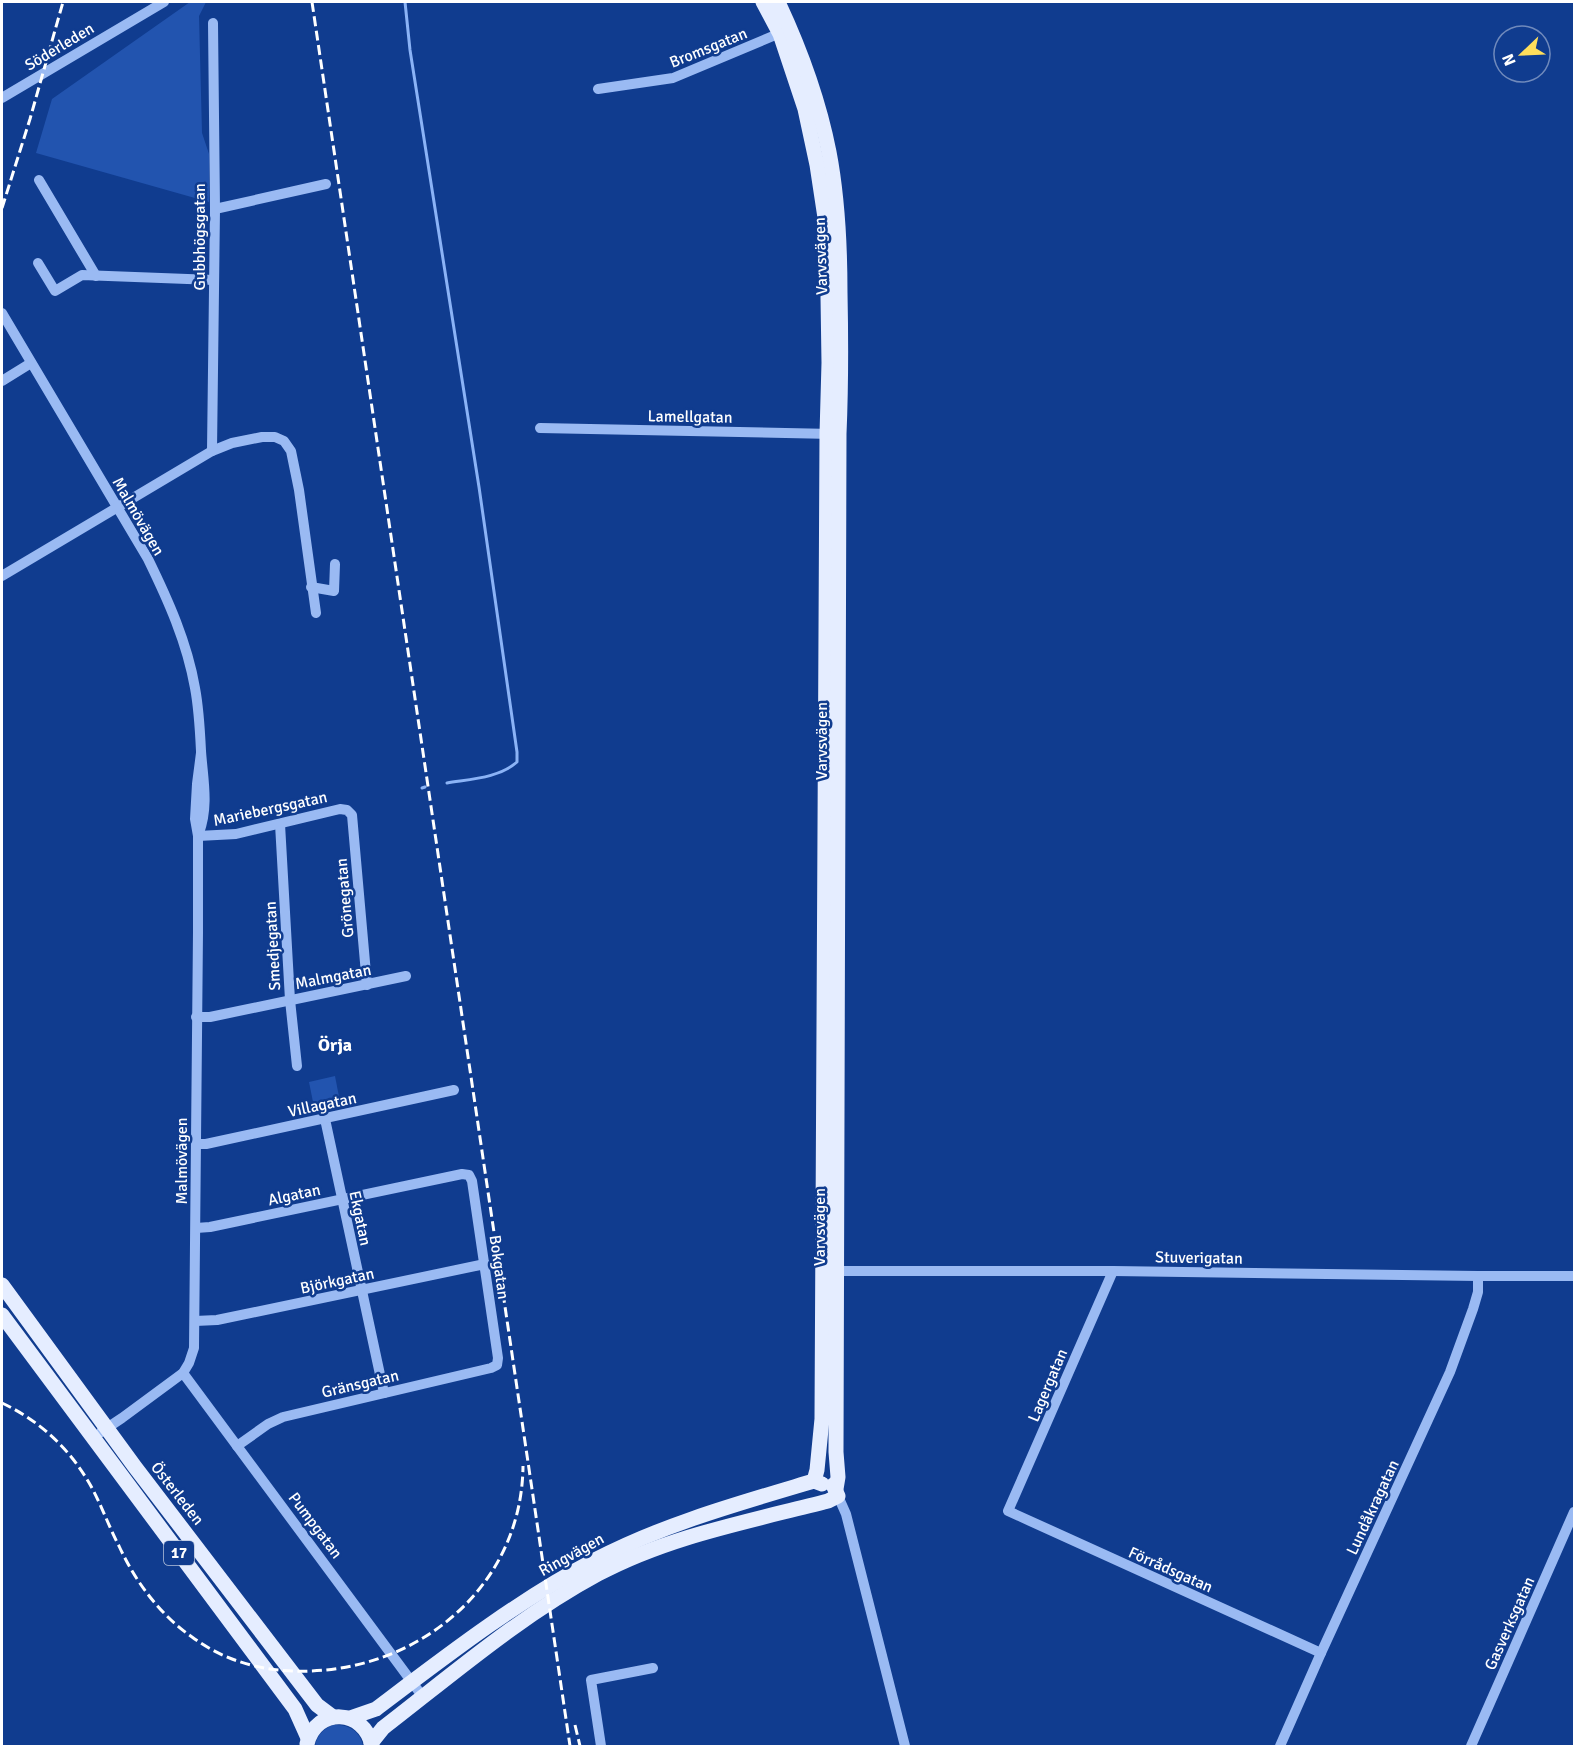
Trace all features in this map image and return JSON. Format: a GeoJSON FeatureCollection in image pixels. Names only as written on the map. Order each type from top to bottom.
{"type":"FeatureCollection","features":[{"type":"Feature","properties":{"kind":"main road","name":"Varvsvägen"},"geometry":{"type":"LineString","coordinates":[[763,2],[785,31]]}},
{"type":"Feature","properties":{"kind":"main road","name":"Varvsvägen"},"geometry":{"type":"LineString","coordinates":[[778,2],[785,31],[816,100],[829,153],[839,230],[841,363],[833,434],[830,1271],[837,1493]]}},
{"type":"Feature","properties":{"kind":"main road","name":"Varvsvägen"},"geometry":{"type":"LineString","coordinates":[[814,1481],[822,1419],[830,1271]]}},
{"type":"Feature","properties":{"kind":"main road","name":"Österleden"},"geometry":{"type":"LineString","coordinates":[[2,1285],[107,1429],[317,1705],[333,1717]]}},
{"type":"Feature","properties":{"kind":"main road","name":"Österleden"},"geometry":{"type":"LineString","coordinates":[[2,1315],[295,1708],[307,1742]]}},
{"type":"Feature","properties":{"kind":"main road","name":"Varvsvägen"},"geometry":{"type":"LineString","coordinates":[[822,1419],[826,1476],[837,1493]]}},
{"type":"Feature","properties":{"kind":"main road"},"geometry":{"type":"LineString","coordinates":[[814,1481],[837,1493]]}},
{"type":"Feature","properties":{"kind":"main road","name":"Ringvägen"},"geometry":{"type":"LineString","coordinates":[[350,1719],[376,1709],[519,1606],[595,1560],[665,1528],[814,1481]]}},
{"type":"Feature","properties":{"kind":"main road","name":"Ringvägen"},"geometry":{"type":"LineString","coordinates":[[371,1745],[383,1728],[522,1622],[599,1574],[670,1544],[828,1501],[837,1493]]}},
{"type":"Feature","properties":{"kind":"main road"},"geometry":{"type":"LineString","coordinates":[[333,1717],[350,1719],[364,1728],[371,1745]]}},
{"type":"Feature","properties":{"kind":"main road","name":"17"},"geometry":{"type":"LineString","coordinates":[[307,1742],[316,1726],[333,1717]]}},
{"type":"Feature","properties":{"kind":"street","name":"Söderleden"},"geometry":{"type":"LineString","coordinates":[[2,98],[164,2]]}},
{"type":"Feature","properties":{"kind":"street","name":"Gubbhögsgatan"},"geometry":{"type":"LineString","coordinates":[[212,451],[215,209],[213,23]]}},
{"type":"Feature","properties":{"kind":"street","name":"Bromsgatan"},"geometry":{"type":"LineString","coordinates":[[598,88],[673,78],[785,31]]}},
{"type":"Feature","properties":{"kind":"street"},"geometry":{"type":"LineString","coordinates":[[39,180],[96,276]]}},
{"type":"Feature","properties":{"kind":"street"},"geometry":{"type":"LineString","coordinates":[[215,209],[326,184]]}},
{"type":"Feature","properties":{"kind":"street"},"geometry":{"type":"LineString","coordinates":[[38,263],[55,291],[82,275],[214,280]]}},
{"type":"Feature","properties":{"kind":"street","name":"Malmövägen"},"geometry":{"type":"LineString","coordinates":[[2,313],[148,559],[168,601],[185,647],[195,687],[200,719],[201,753],[196,784],[195,819],[198,836],[195,1321],[192,1357],[183,1373]]}},
{"type":"Feature","properties":{"kind":"street"},"geometry":{"type":"LineString","coordinates":[[2,381],[31,363]]}},
{"type":"Feature","properties":{"kind":"street","name":"Lamellgatan"},"geometry":{"type":"LineString","coordinates":[[540,428],[833,434]]}},
{"type":"Feature","properties":{"kind":"street"},"geometry":{"type":"LineString","coordinates":[[2,576],[212,451],[251,438],[268,437],[284,441],[291,451],[311,587],[310,602],[316,613]]}},
{"type":"Feature","properties":{"kind":"street"},"geometry":{"type":"LineString","coordinates":[[311,587],[334,591],[336,564]]}},
{"type":"Feature","properties":{"kind":"street","name":"Mariebergsgatan"},"geometry":{"type":"LineString","coordinates":[[198,836],[236,834],[340,809],[347,810]]}},
{"type":"Feature","properties":{"kind":"street","name":"Grönegatan"},"geometry":{"type":"LineString","coordinates":[[347,810],[352,815],[367,985]]}},
{"type":"Feature","properties":{"kind":"street","name":"Smedjegatan"},"geometry":{"type":"LineString","coordinates":[[280,824],[290,1000],[297,1066]]}},
{"type":"Feature","properties":{"kind":"street","name":"Malmgatan"},"geometry":{"type":"LineString","coordinates":[[196,1017],[210,1017],[406,976]]}},
{"type":"Feature","properties":{"kind":"street","name":"Villagatan"},"geometry":{"type":"LineString","coordinates":[[196,1144],[206,1144],[454,1090]]}},
{"type":"Feature","properties":{"kind":"street","name":"Ekgatan"},"geometry":{"type":"LineString","coordinates":[[325,1119],[384,1393]]}},
{"type":"Feature","properties":{"kind":"street","name":"Algatan"},"geometry":{"type":"LineString","coordinates":[[196,1228],[210,1227],[462,1174],[468,1175]]}},
{"type":"Feature","properties":{"kind":"street","name":"Bokgatan"},"geometry":{"type":"LineString","coordinates":[[468,1175],[472,1181],[485,1264],[498,1358],[497,1365]]}},
{"type":"Feature","properties":{"kind":"street","name":"Björkgatan"},"geometry":{"type":"LineString","coordinates":[[195,1321],[209,1321],[485,1264]]}},
{"type":"Feature","properties":{"kind":"street","name":"Stuverigatan"},"geometry":{"type":"LineString","coordinates":[[830,1271],[1113,1271],[1575,1276]]}},
{"type":"Feature","properties":{"kind":"street","name":"Lagergatan"},"geometry":{"type":"LineString","coordinates":[[1008,1511],[1113,1271]]}},
{"type":"Feature","properties":{"kind":"street","name":"Lundåkragatan"},"geometry":{"type":"LineString","coordinates":[[1280,1746],[1450,1372],[1478,1292],[1478,1276]]}},
{"type":"Feature","properties":{"kind":"street","name":"Gränsgatan"},"geometry":{"type":"LineString","coordinates":[[237,1446],[268,1424],[283,1417],[497,1365]]}},
{"type":"Feature","properties":{"kind":"street"},"geometry":{"type":"LineString","coordinates":[[93,1436],[107,1429],[183,1373]]}},
{"type":"Feature","properties":{"kind":"street","name":"Pumpgatan"},"geometry":{"type":"LineString","coordinates":[[183,1373],[423,1697]]}},
{"type":"Feature","properties":{"kind":"street","name":"Varvsvägen"},"geometry":{"type":"LineString","coordinates":[[837,1493],[848,1524],[905,1746]]}},
{"type":"Feature","properties":{"kind":"street","name":"Förrådsgatan"},"geometry":{"type":"LineString","coordinates":[[1008,1511],[1321,1653]]}},
{"type":"Feature","properties":{"kind":"street","name":"Gasverksgatan"},"geometry":{"type":"LineString","coordinates":[[1471,1746],[1575,1512]]}},
{"type":"Feature","properties":{"kind":"street"},"geometry":{"type":"LineString","coordinates":[[601,1746],[591,1680],[653,1668]]}},
{"type":"Feature","properties":{"kind":"shaded area"},"geometry":{"type":"Polygon","coordinates":[[[190,2],[206,2],[199,16],[202,133],[209,154],[209,202],[36,153],[52,99],[190,2]]]}},
{"type":"Feature","properties":{"kind":"shaded area"},"geometry":{"type":"Polygon","coordinates":[[[335,1076],[341,1107],[315,1112],[309,1082],[335,1076]]]}},
{"type":"Feature","properties":{"kind":"shaded area"},"geometry":{"type":"Polygon","coordinates":[[[333,1725],[349,1727],[359,1736],[363,1746],[315,1746],[321,1733],[333,1725]]]}},
{"type":"Feature","properties":{"kind":"waterway"},"geometry":{"type":"LineString","coordinates":[[405,2],[410,50],[479,487],[517,752],[517,762],[502,771],[484,777],[447,783]]}},
{"type":"Feature","properties":{"kind":"railway"},"geometry":{"type":"LineString","coordinates":[[2,208],[63,2]]}},
{"type":"Feature","properties":{"kind":"railway"},"geometry":{"type":"LineString","coordinates":[[312,2],[570,1746]]}},
{"type":"Feature","properties":{"kind":"railway"},"geometry":{"type":"LineString","coordinates":[[2,1403],[28,1417],[51,1435],[71,1456],[92,1489],[125,1559],[141,1584],[169,1618],[192,1637],[219,1654],[264,1668],[280,1670],[311,1671],[353,1666],[392,1654],[427,1635],[459,1611],[485,1581],[505,1547],[518,1508],[523,1466]]}},
{"type":"Feature","properties":{"kind":"railway"},"geometry":{"type":"LineString","coordinates":[[575,1725],[580,1746]]}},
{"type":"Feature","properties":{"kind":"district","name":"Örja"},"geometry":{"type":"Point","coordinates":[335,1045]}}]}
